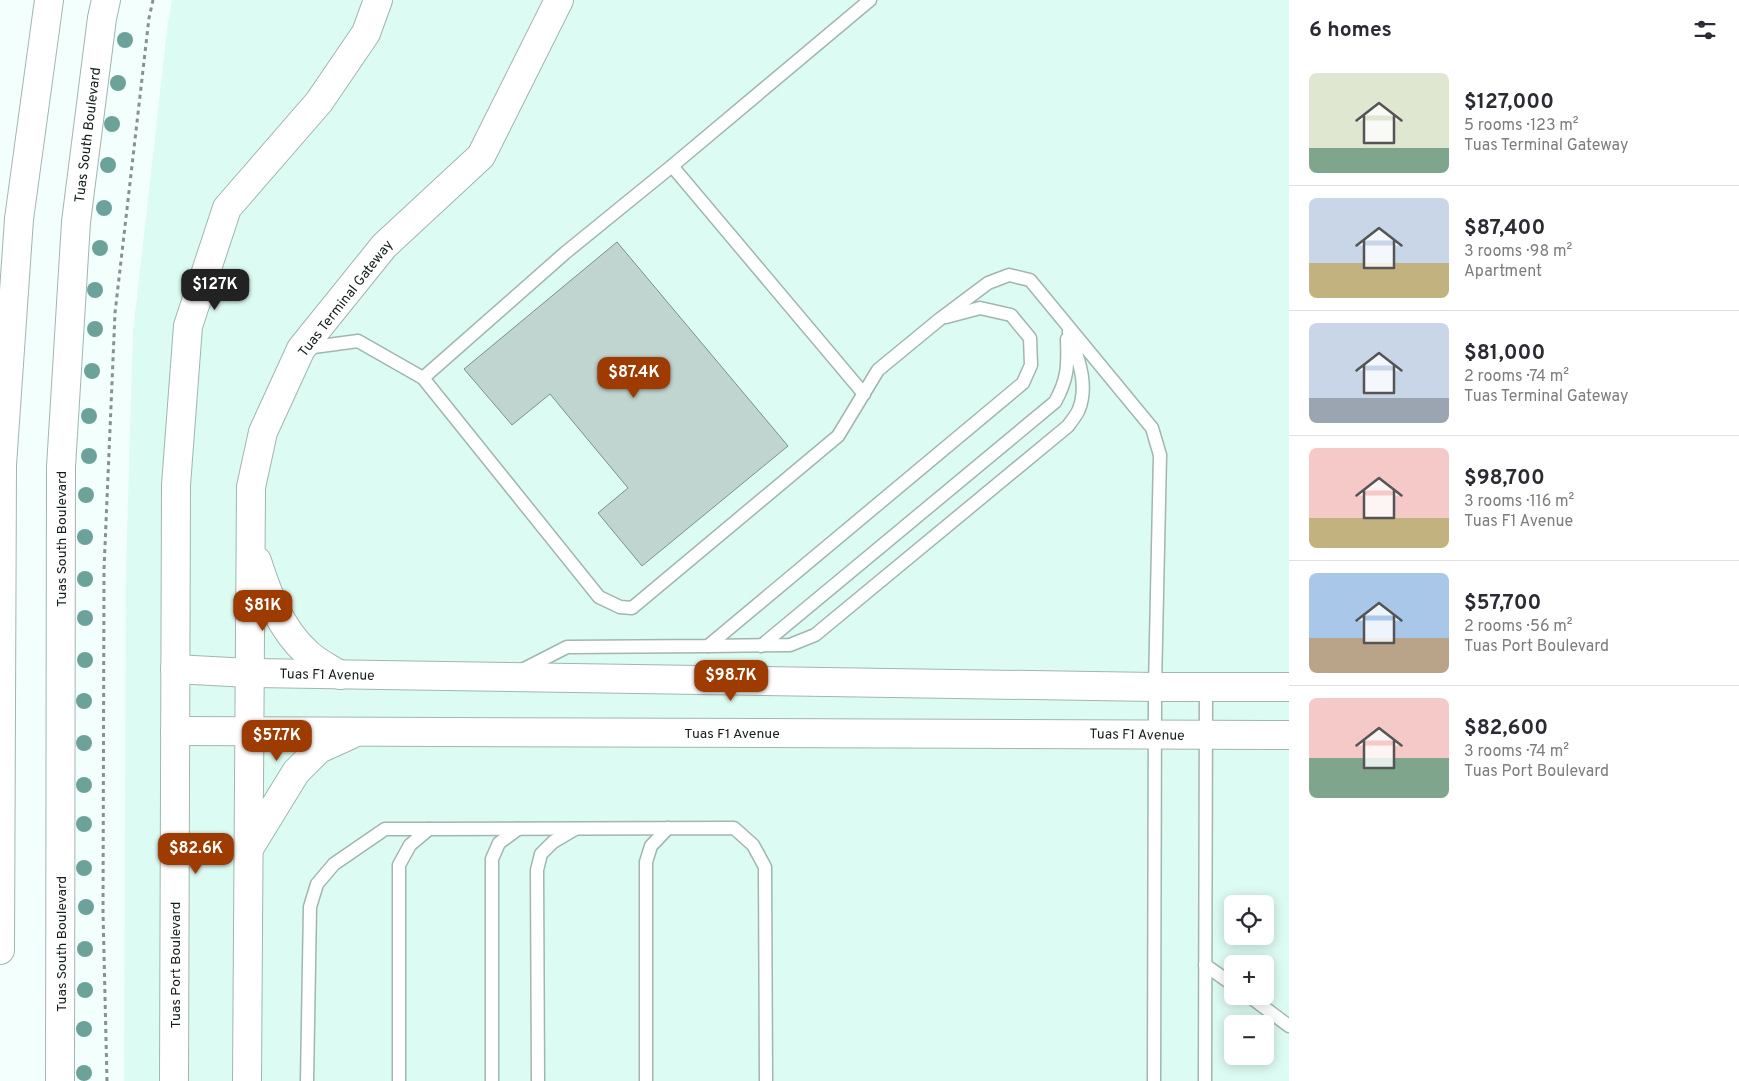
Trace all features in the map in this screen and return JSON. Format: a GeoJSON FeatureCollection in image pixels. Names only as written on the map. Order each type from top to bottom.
{"type":"FeatureCollection","features":[{"type":"Feature","properties":{"kind":"street"},"geometry":{"type":"LineString","coordinates":[[0,950],[2,465],[20,219],[49,0]]}},
{"type":"Feature","properties":{"kind":"street","name":"Tuas South Boulevard"},"geometry":{"type":"LineString","coordinates":[[60,1081],[61,467],[76,222],[102,18],[106,0]]}},
{"type":"Feature","properties":{"kind":"street"},"geometry":{"type":"LineString","coordinates":[[175,669],[176,485],[188,326],[227,208],[319,102],[366,32],[378,0]]}},
{"type":"Feature","properties":{"kind":"street","name":"Tuas Terminal Gateway"},"geometry":{"type":"LineString","coordinates":[[250,673],[251,487],[263,432],[301,349],[384,246],[481,156],[559,0]]}},
{"type":"Feature","properties":{"kind":"street"},"geometry":{"type":"LineString","coordinates":[[250,540],[270,600],[287,632],[308,654],[340,674]]}},
{"type":"Feature","properties":{"kind":"street","name":"Tuas F1 Avenue"},"geometry":{"type":"LineString","coordinates":[[175,669],[250,673],[1155,687],[1289,687]]}},
{"type":"Feature","properties":{"kind":"street","name":"Tuas Port Boulevard"},"geometry":{"type":"LineString","coordinates":[[174,1081],[175,669]]}},
{"type":"Feature","properties":{"kind":"street"},"geometry":{"type":"LineString","coordinates":[[247,1081],[250,673]]}},
{"type":"Feature","properties":{"kind":"street","name":"Tuas F1 Avenue"},"geometry":{"type":"LineString","coordinates":[[175,732],[1289,735]]}},
{"type":"Feature","properties":{"kind":"street"},"geometry":{"type":"LineString","coordinates":[[248,849],[296,772],[319,748],[358,732]]}},
{"type":"Feature","properties":{"kind":"lane"},"geometry":{"type":"LineString","coordinates":[[422,378],[565,253],[870,0]]}},
{"type":"Feature","properties":{"kind":"lane"},"geometry":{"type":"LineString","coordinates":[[672,166],[864,394]]}},
{"type":"Feature","properties":{"kind":"lane"},"geometry":{"type":"LineString","coordinates":[[301,349],[358,341],[422,378],[600,597],[620,607],[632,608],[838,436],[878,370],[940,319],[988,283],[1009,275],[1030,280],[1152,428],[1160,455],[1155,687],[1154,1081]]}},
{"type":"Feature","properties":{"kind":"lane"},"geometry":{"type":"LineString","coordinates":[[708,646],[1023,383],[1031,365],[1030,338],[1011,315],[980,308],[940,319]]}},
{"type":"Feature","properties":{"kind":"lane"},"geometry":{"type":"LineString","coordinates":[[509,677],[567,647],[761,646],[790,644],[815,635],[1068,426],[1079,410],[1084,391],[1080,367],[1066,324]]}},
{"type":"Feature","properties":{"kind":"lane"},"geometry":{"type":"LineString","coordinates":[[761,646],[1055,402],[1064,387],[1068,365],[1066,324]]}},
{"type":"Feature","properties":{"kind":"lane"},"geometry":{"type":"LineString","coordinates":[[1205,1081],[1206,687]]}},
{"type":"Feature","properties":{"kind":"lane"},"geometry":{"type":"LineString","coordinates":[[538,1081],[537,870],[541,854],[553,842],[577,828]]}},
{"type":"Feature","properties":{"kind":"lane"},"geometry":{"type":"LineString","coordinates":[[646,1081],[646,862],[651,846],[668,828]]}},
{"type":"Feature","properties":{"kind":"lane"},"geometry":{"type":"LineString","coordinates":[[307,1081],[310,907],[317,884],[334,864],[385,829],[734,828],[753,845],[764,867],[766,1081]]}},
{"type":"Feature","properties":{"kind":"lane"},"geometry":{"type":"LineString","coordinates":[[398,1081],[399,865],[410,845],[429,829]]}},
{"type":"Feature","properties":{"kind":"lane"},"geometry":{"type":"LineString","coordinates":[[492,1081],[492,859],[499,843],[518,829]]}},
{"type":"Feature","properties":{"kind":"lane"},"geometry":{"type":"LineString","coordinates":[[1206,964],[1224,978]]}},
{"type":"Feature","properties":{"kind":"lane"},"geometry":{"type":"LineString","coordinates":[[1261,1005],[1289,1026]]}},
{"type":"Feature","properties":{"kind":"path"},"geometry":{"type":"LineString","coordinates":[[107,1081],[103,912],[104,569],[115,313],[149,18],[153,0]]}},
{"type":"Feature","properties":{"kind":"shaded area"},"geometry":{"type":"Polygon","coordinates":[[[172,0],[1289,0],[1289,1081],[124,1081],[126,570],[133,332],[172,0]]]}},
{"type":"Feature","properties":{"kind":"building"},"geometry":{"type":"Polygon","coordinates":[[[617,242],[788,446],[642,566],[598,513],[628,488],[550,394],[512,425],[464,369],[617,242]]]}}]}
